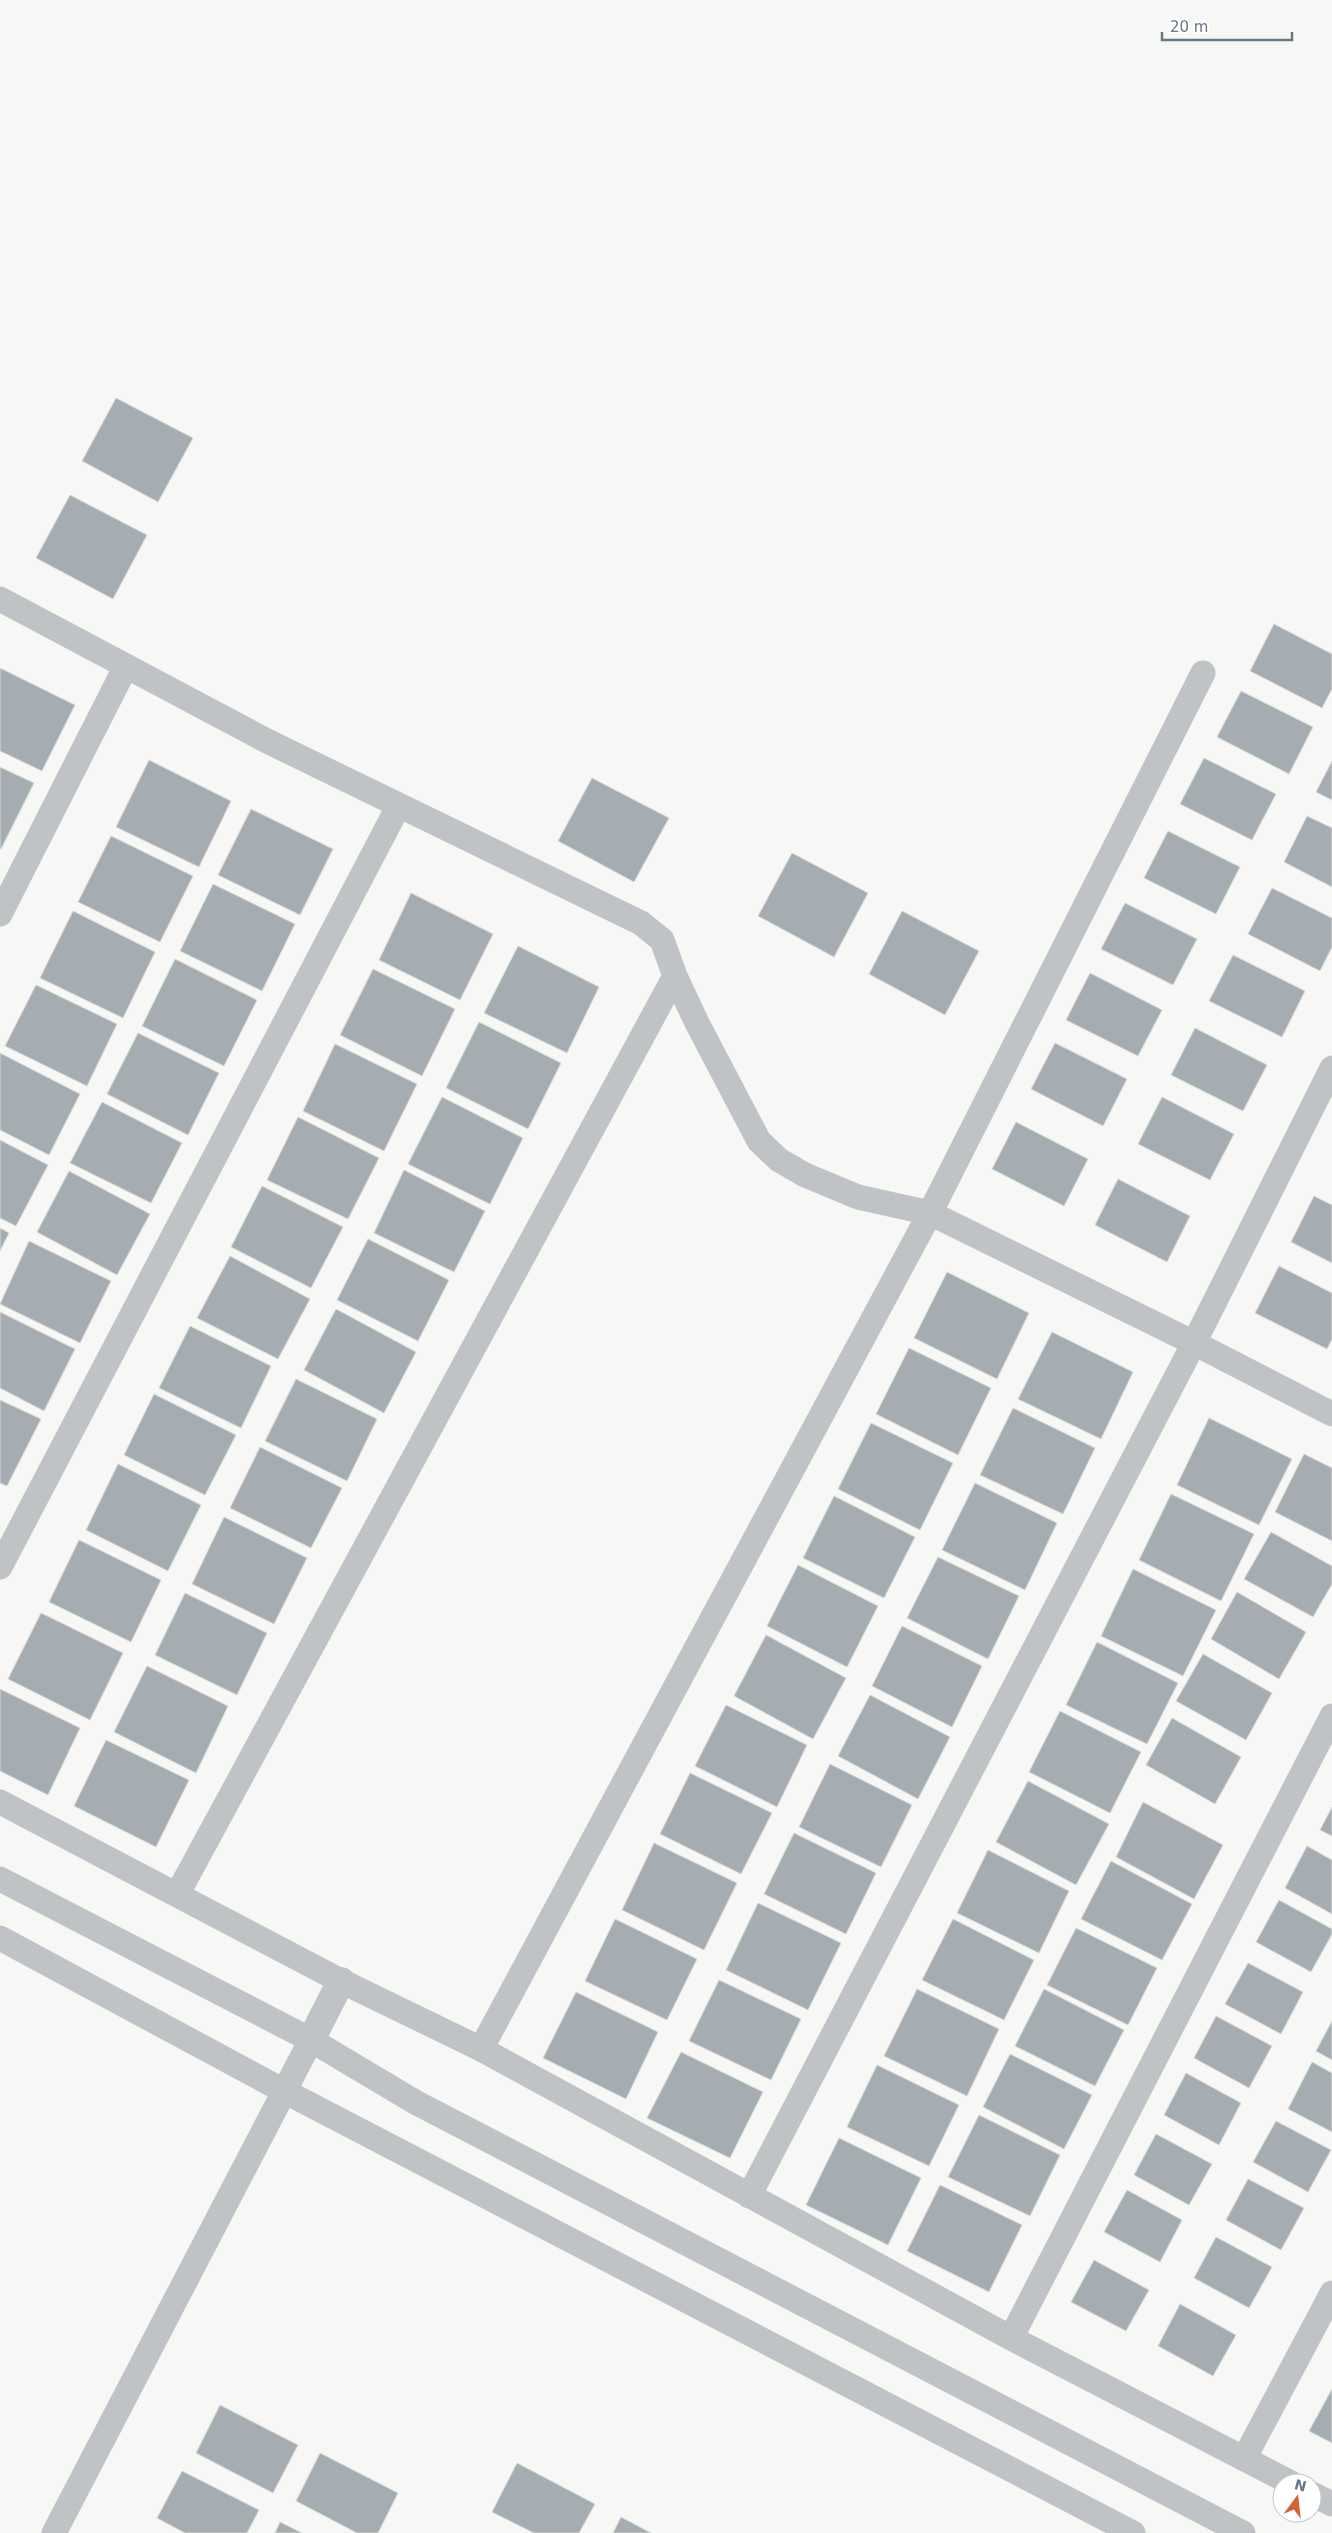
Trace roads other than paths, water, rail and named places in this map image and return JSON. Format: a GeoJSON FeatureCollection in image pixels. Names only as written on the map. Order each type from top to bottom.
{"type":"FeatureCollection","features":[{"type":"Feature","properties":{"kind":"street"},"geometry":{"type":"LineString","coordinates":[[310,2040],[341,1981]]}},
{"type":"Feature","properties":{"kind":"lane"},"geometry":{"type":"LineString","coordinates":[[0,599],[267,741],[640,923],[662,940],[675,976],[744,1117],[759,1141],[779,1160],[805,1175],[858,1197],[930,1213],[1194,1343],[1332,1414]]}},
{"type":"Feature","properties":{"kind":"lane"},"geometry":{"type":"LineString","coordinates":[[0,914],[126,666]]}},
{"type":"Feature","properties":{"kind":"lane"},"geometry":{"type":"LineString","coordinates":[[481,2049],[930,1213],[1203,673]]}},
{"type":"Feature","properties":{"kind":"lane"},"geometry":{"type":"LineString","coordinates":[[0,1567],[399,805]]}},
{"type":"Feature","properties":{"kind":"lane"},"geometry":{"type":"LineString","coordinates":[[178,1893],[675,976]]}},
{"type":"Feature","properties":{"kind":"lane"},"geometry":{"type":"LineString","coordinates":[[749,2196],[1194,1343],[1332,1068]]}},
{"type":"Feature","properties":{"kind":"lane"},"geometry":{"type":"LineString","coordinates":[[1011,2338],[1332,1716]]}},
{"type":"Feature","properties":{"kind":"lane"},"geometry":{"type":"LineString","coordinates":[[0,1802],[178,1893],[341,1981],[395,2005],[481,2049],[1011,2338],[1272,2473]]}},
{"type":"Feature","properties":{"kind":"lane"},"geometry":{"type":"LineString","coordinates":[[0,1879],[310,2040],[424,2107],[1243,2533]]}},
{"type":"Feature","properties":{"kind":"lane"},"geometry":{"type":"LineString","coordinates":[[0,1938],[284,2091],[1132,2533]]}},
{"type":"Feature","properties":{"kind":"lane"},"geometry":{"type":"LineString","coordinates":[[54,2533],[310,2040]]}},
{"type":"Feature","properties":{"kind":"lane"},"geometry":{"type":"LineString","coordinates":[[1244,2459],[1332,2293]]}}]}
